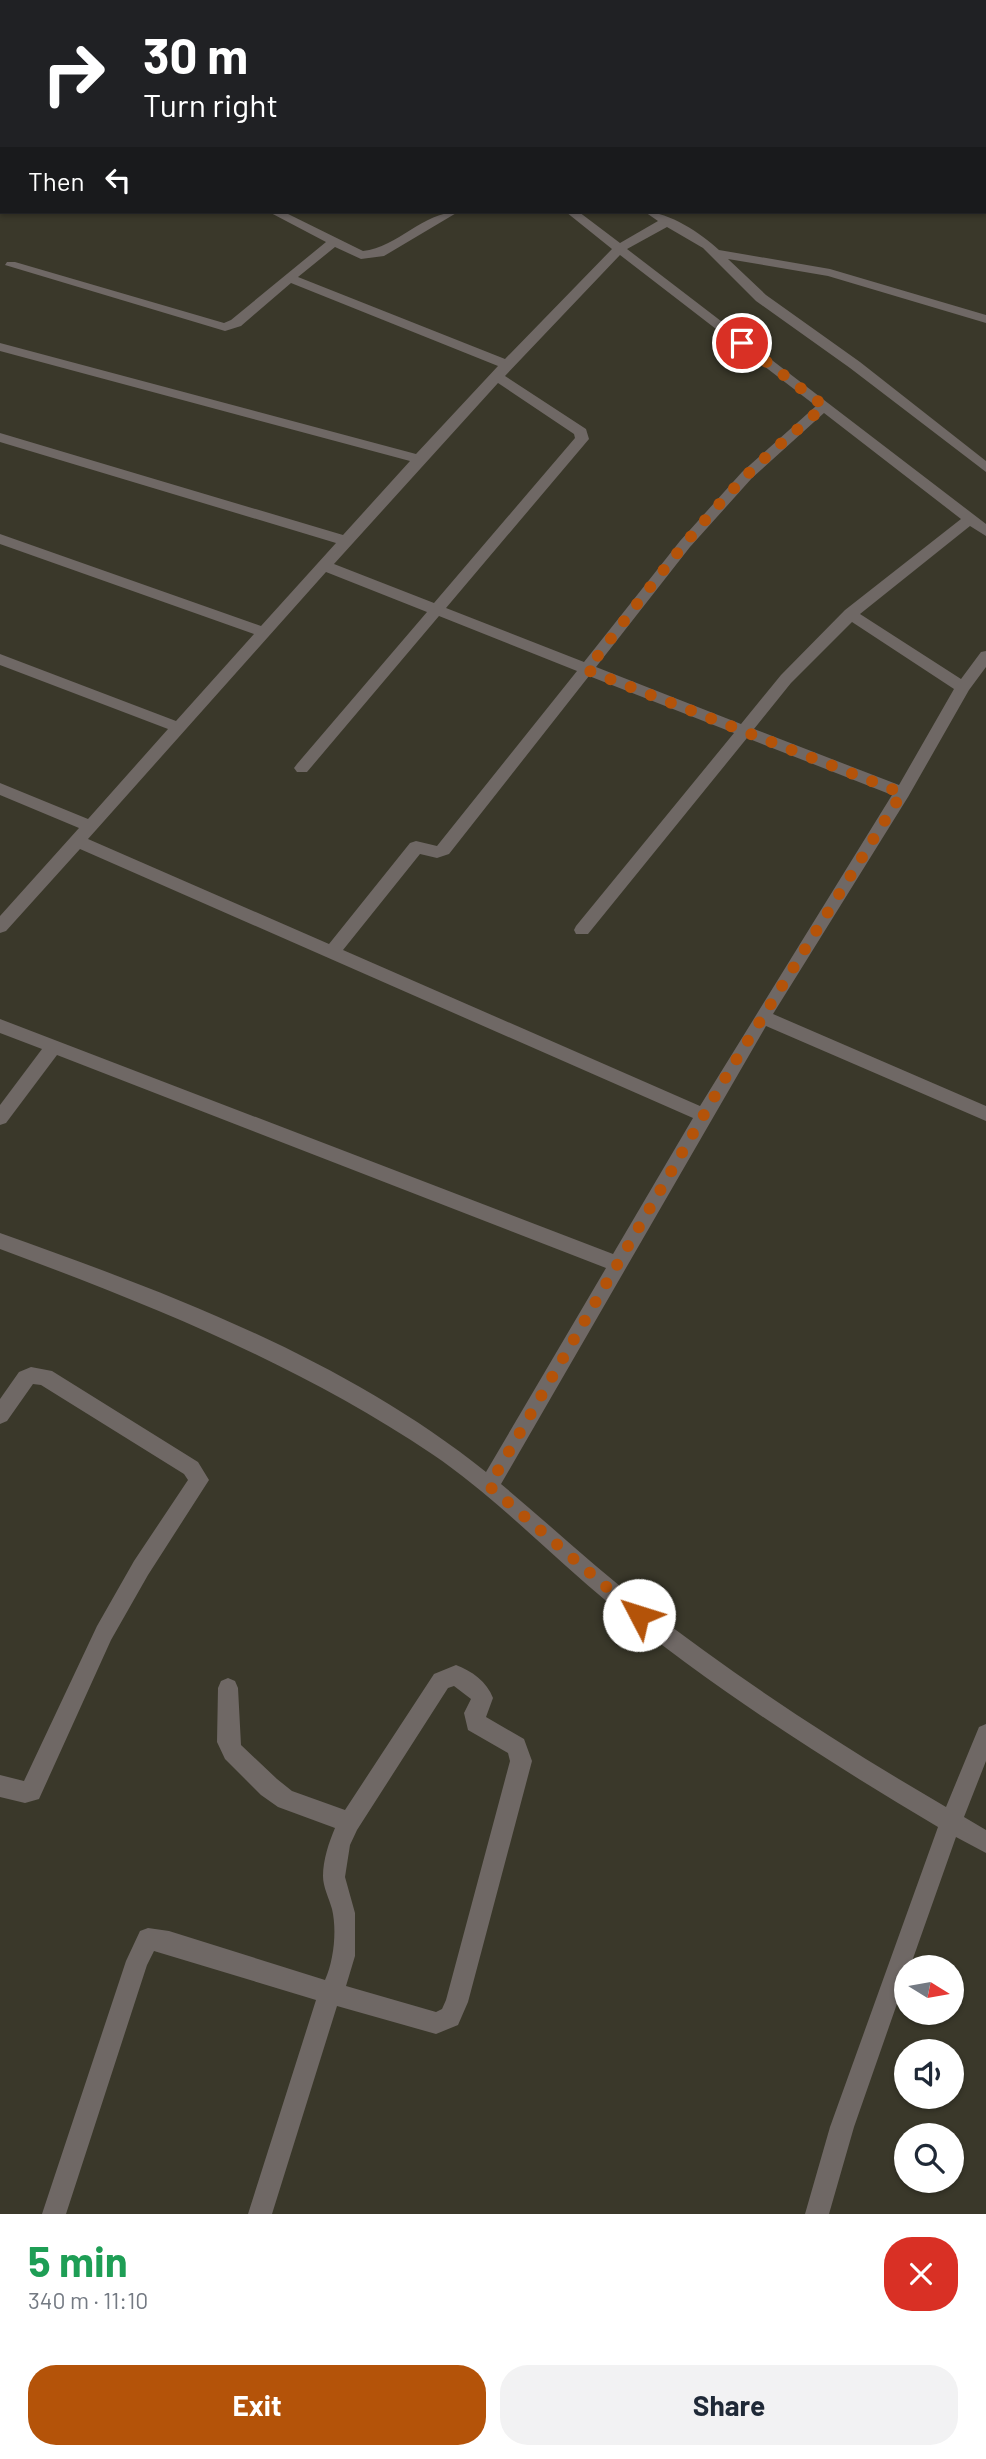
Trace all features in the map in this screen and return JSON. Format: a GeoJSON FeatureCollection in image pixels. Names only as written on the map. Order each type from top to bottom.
{"type":"FeatureCollection","features":[{"type":"Feature","properties":{"kind":"street"},"geometry":{"type":"LineString","coordinates":[[279,214],[368,256],[380,253],[448,214]]}},
{"type":"Feature","properties":{"kind":"street"},"geometry":{"type":"LineString","coordinates":[[575,214],[624,245],[824,406],[986,531]]}},
{"type":"Feature","properties":{"kind":"street"},"geometry":{"type":"LineString","coordinates":[[654,214],[717,253],[761,298],[855,365],[986,468]]}},
{"type":"Feature","properties":{"kind":"street"},"geometry":{"type":"LineString","coordinates":[[0,927],[262,632],[501,371],[624,245],[666,222]]}},
{"type":"Feature","properties":{"kind":"street"},"geometry":{"type":"LineString","coordinates":[[11,265],[225,327],[236,323],[334,241]]}},
{"type":"Feature","properties":{"kind":"street"},"geometry":{"type":"LineString","coordinates":[[717,253],[830,273],[986,319]]}},
{"type":"Feature","properties":{"kind":"street"},"geometry":{"type":"LineString","coordinates":[[289,278],[501,371],[581,432],[582,439],[302,768]]}},
{"type":"Feature","properties":{"kind":"street"},"geometry":{"type":"LineString","coordinates":[[0,347],[419,459]]}},
{"type":"Feature","properties":{"kind":"street"},"geometry":{"type":"LineString","coordinates":[[332,952],[416,847],[423,846],[437,852],[443,850],[654,582],[715,510],[754,468],[824,406]]}},
{"type":"Feature","properties":{"kind":"street"},"geometry":{"type":"LineString","coordinates":[[0,437],[345,541]]}},
{"type":"Feature","properties":{"kind":"street"},"geometry":{"type":"LineString","coordinates":[[582,930],[786,679],[850,614],[970,519]]}},
{"type":"Feature","properties":{"kind":"street"},"geometry":{"type":"LineString","coordinates":[[0,539],[262,632]]}},
{"type":"Feature","properties":{"kind":"street"},"geometry":{"type":"LineString","coordinates":[[323,565],[902,793]]}},
{"type":"Feature","properties":{"kind":"street"},"geometry":{"type":"LineString","coordinates":[[850,614],[963,687]]}},
{"type":"Feature","properties":{"kind":"street"},"geometry":{"type":"LineString","coordinates":[[489,1486],[704,1115],[902,793],[963,687],[986,656]]}},
{"type":"Feature","properties":{"kind":"street"},"geometry":{"type":"LineString","coordinates":[[0,659],[177,727]]}},
{"type":"Feature","properties":{"kind":"street"},"geometry":{"type":"LineString","coordinates":[[0,789],[90,826]]}},
{"type":"Feature","properties":{"kind":"street"},"geometry":{"type":"LineString","coordinates":[[77,841],[704,1115]]}},
{"type":"Feature","properties":{"kind":"street"},"geometry":{"type":"LineString","coordinates":[[763,1017],[986,1114]]}},
{"type":"Feature","properties":{"kind":"street"},"geometry":{"type":"LineString","coordinates":[[0,1026],[617,1264]]}},
{"type":"Feature","properties":{"kind":"street"},"geometry":{"type":"LineString","coordinates":[[0,1118],[53,1047]]}},
{"type":"Feature","properties":{"kind":"street"},"geometry":{"type":"LineString","coordinates":[[0,1241],[98,1276],[267,1347],[374,1406],[442,1450],[489,1486],[639,1615],[710,1667],[860,1768],[986,1842]]}},
{"type":"Feature","properties":{"kind":"street"},"geometry":{"type":"LineString","coordinates":[[0,1415],[26,1378],[31,1375],[45,1377],[191,1468],[199,1479],[141,1568],[104,1633],[31,1791],[24,1792],[0,1786]]}},
{"type":"Feature","properties":{"kind":"street"},"geometry":{"type":"LineString","coordinates":[[54,2214],[144,1942],[148,1939],[160,1940],[331,1993],[436,2023],[450,2017],[457,2002],[521,1761],[517,1746],[475,1723],[475,1713],[482,1703],[481,1695],[460,1676],[447,1677],[441,1681],[349,1822],[339,1844],[334,1877],[344,1913],[344,1956],[331,1993],[260,2214]]}},
{"type":"Feature","properties":{"kind":"street"},"geometry":{"type":"LineString","coordinates":[[228,1688],[228,1742],[233,1752],[269,1787],[286,1799],[349,1822]]}},
{"type":"Feature","properties":{"kind":"street"},"geometry":{"type":"LineString","coordinates":[[817,2214],[855,2090],[951,1822],[986,1734]]}},
{"type":"Feature","properties":{"kind":"route"},"geometry":{"type":"LineString","coordinates":[[639,1615],[489,1486],[731,1068],[902,793],[587,670],[654,582],[715,510],[758,464],[824,406],[742,343]]}}]}
